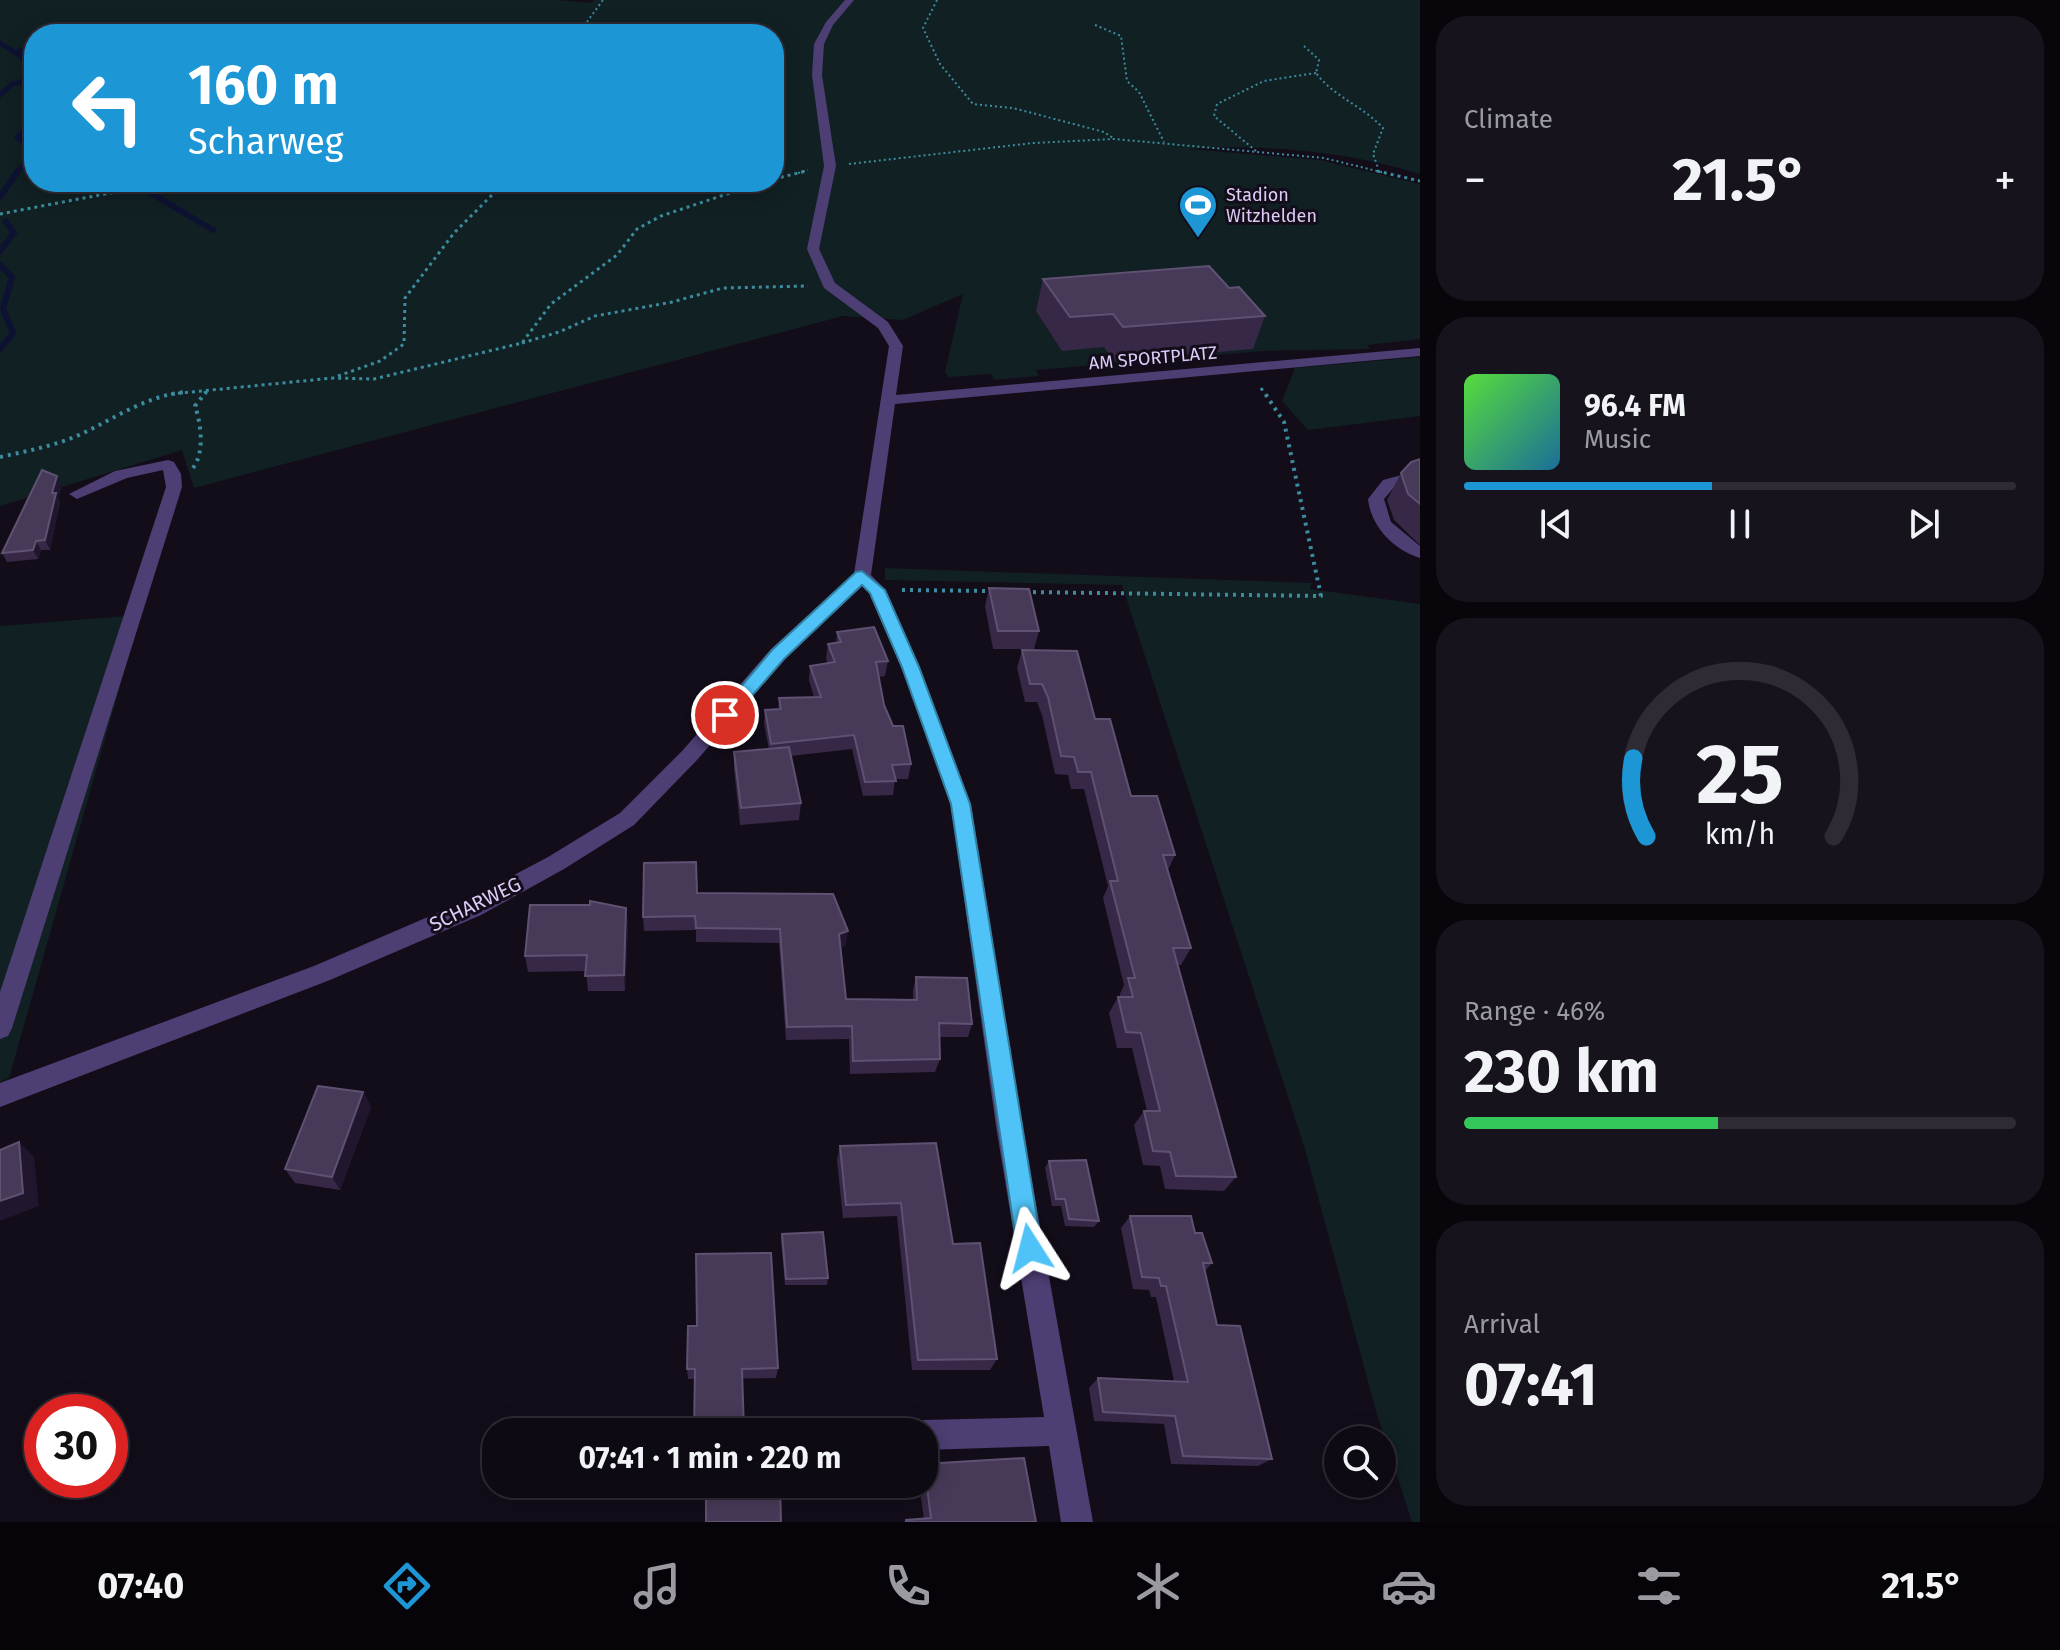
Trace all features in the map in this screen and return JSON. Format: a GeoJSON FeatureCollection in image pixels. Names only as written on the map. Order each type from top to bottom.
{"type":"FeatureCollection","features":[{"type":"Feature","properties":{"kind":"street"},"geometry":{"type":"LineString","coordinates":[[850,0],[829,24],[819,44],[817,75],[830,166],[813,249],[829,285],[883,325],[896,346],[869,583],[910,667],[961,804],[1077,1522]]}},
{"type":"Feature","properties":{"kind":"street","name":"AM SPORTPLATZ"},"geometry":{"type":"LineString","coordinates":[[888,400],[1420,352]]}},
{"type":"Feature","properties":{"kind":"street"},"geometry":{"type":"LineString","coordinates":[[0,1028],[174,487],[173,474],[168,465],[145,466],[110,477],[77,494]]}},
{"type":"Feature","properties":{"kind":"street"},"geometry":{"type":"LineString","coordinates":[[1420,475],[1389,483],[1376,499],[1380,521],[1403,543],[1420,553]]}},
{"type":"Feature","properties":{"kind":"street","name":"SCHARWEG"},"geometry":{"type":"LineString","coordinates":[[0,1095],[322,973],[473,908],[556,863],[627,819],[690,755],[778,654],[869,583]]}},
{"type":"Feature","properties":{"kind":"street"},"geometry":{"type":"LineString","coordinates":[[938,1435],[1060,1431]]}},
{"type":"Feature","properties":{"kind":"path"},"geometry":{"type":"LineString","coordinates":[[585,24],[603,0]]}},
{"type":"Feature","properties":{"kind":"path"},"geometry":{"type":"LineString","coordinates":[[937,0],[923,28],[940,64],[973,104],[1013,108],[1104,132],[1114,139]]}},
{"type":"Feature","properties":{"kind":"path"},"geometry":{"type":"LineString","coordinates":[[1095,25],[1121,36],[1127,81],[1139,92],[1165,142]]}},
{"type":"Feature","properties":{"kind":"path"},"geometry":{"type":"LineString","coordinates":[[1304,46],[1319,60],[1316,73],[1323,85],[1375,117],[1383,128],[1373,154],[1378,169]]}},
{"type":"Feature","properties":{"kind":"path"},"geometry":{"type":"LineString","coordinates":[[1257,151],[1214,116],[1217,104],[1241,89],[1271,78],[1316,73]]}},
{"type":"Feature","properties":{"kind":"path"},"geometry":{"type":"LineString","coordinates":[[784,177],[830,166],[1033,143],[1114,139],[1324,158],[1420,181]]}},
{"type":"Feature","properties":{"kind":"path"},"geometry":{"type":"LineString","coordinates":[[0,214],[116,192]]}},
{"type":"Feature","properties":{"kind":"path"},"geometry":{"type":"LineString","coordinates":[[333,378],[380,361],[404,344],[405,298],[421,283],[438,253],[467,218],[494,192]]}},
{"type":"Feature","properties":{"kind":"path"},"geometry":{"type":"LineString","coordinates":[[522,343],[551,304],[617,255],[637,229],[661,216],[733,192]]}},
{"type":"Feature","properties":{"kind":"path"},"geometry":{"type":"LineString","coordinates":[[0,457],[51,446],[154,397],[333,378],[374,379],[522,343],[559,332],[595,316],[672,302],[723,288],[829,285]]}},
{"type":"Feature","properties":{"kind":"path"},"geometry":{"type":"LineString","coordinates":[[1019,592],[1321,596],[1284,422],[1247,367]]}},
{"type":"Feature","properties":{"kind":"path"},"geometry":{"type":"LineString","coordinates":[[173,474],[189,472],[198,464],[201,424],[195,406],[208,390]]}},
{"type":"Feature","properties":{"kind":"path"},"geometry":{"type":"LineString","coordinates":[[869,583],[1004,592]]}},
{"type":"Feature","properties":{"kind":"shaded area"},"geometry":{"type":"Polygon","coordinates":[[[0,0],[558,0],[591,3],[594,0],[1420,0],[1420,174],[1365,160],[1305,151],[1245,147],[1189,149],[1320,160],[1420,184],[1420,339],[1367,345],[1370,349],[1263,351],[1036,370],[1039,376],[994,380],[991,374],[949,377],[945,372],[963,294],[903,320],[843,316],[194,488],[182,450],[0,506],[0,0]]]}},
{"type":"Feature","properties":{"kind":"shaded area"},"geometry":{"type":"Polygon","coordinates":[[[1420,357],[1420,416],[1308,430],[1282,401],[1295,368],[1420,357]]]}},
{"type":"Feature","properties":{"kind":"shaded area"},"geometry":{"type":"Polygon","coordinates":[[[885,568],[1312,583],[1310,589],[1420,604],[1420,1522],[1412,1522],[1396,1473],[1396,1426],[1381,1426],[1376,1411],[1305,1149],[1122,585],[885,580],[885,568]]]}},
{"type":"Feature","properties":{"kind":"shaded area"},"geometry":{"type":"Polygon","coordinates":[[[140,615],[9,1078],[0,1082],[0,626],[140,615]]]}},
{"type":"Feature","properties":{"kind":"building"},"geometry":{"type":"Polygon","coordinates":[[[1209,266],[1229,288],[1239,287],[1265,316],[1123,327],[1113,314],[1070,317],[1043,279],[1209,266]]]}},
{"type":"Feature","properties":{"kind":"building"},"geometry":{"type":"Polygon","coordinates":[[[1420,459],[1420,504],[1408,494],[1401,473],[1411,462],[1420,459]]]}},
{"type":"Feature","properties":{"kind":"building"},"geometry":{"type":"Polygon","coordinates":[[[42,470],[57,476],[45,540],[36,541],[33,550],[2,553],[42,470]]]}},
{"type":"Feature","properties":{"kind":"building"},"geometry":{"type":"Polygon","coordinates":[[[989,588],[1029,589],[1039,631],[998,631],[989,588]]]}},
{"type":"Feature","properties":{"kind":"building"},"geometry":{"type":"Polygon","coordinates":[[[874,627],[888,661],[876,662],[884,705],[893,726],[903,726],[911,764],[892,765],[896,781],[865,782],[854,735],[771,744],[765,710],[781,709],[779,698],[821,697],[810,666],[835,662],[828,644],[841,642],[837,632],[874,627]]]}},
{"type":"Feature","properties":{"kind":"building"},"geometry":{"type":"Polygon","coordinates":[[[1022,650],[1077,651],[1095,719],[1110,719],[1131,796],[1157,796],[1175,855],[1163,855],[1191,948],[1173,948],[1236,1177],[1176,1176],[1170,1152],[1153,1151],[1144,1111],[1160,1111],[1141,1033],[1126,1032],[1118,997],[1133,997],[1128,978],[1135,978],[1110,881],[1118,881],[1091,772],[1078,772],[1074,757],[1061,756],[1048,697],[1042,684],[1030,684],[1022,650]]]}},
{"type":"Feature","properties":{"kind":"building"},"geometry":{"type":"Polygon","coordinates":[[[789,747],[801,803],[741,808],[734,752],[789,747]]]}},
{"type":"Feature","properties":{"kind":"building"},"geometry":{"type":"Polygon","coordinates":[[[696,862],[697,893],[833,894],[848,931],[839,934],[846,999],[917,1000],[916,977],[967,978],[972,1024],[939,1023],[940,1059],[853,1061],[852,1026],[787,1027],[780,929],[696,928],[695,916],[643,917],[644,863],[696,862]]]}},
{"type":"Feature","properties":{"kind":"building"},"geometry":{"type":"Polygon","coordinates":[[[590,901],[626,908],[624,975],[585,976],[587,955],[525,956],[530,905],[590,905],[590,901]]]}},
{"type":"Feature","properties":{"kind":"building"},"geometry":{"type":"Polygon","coordinates":[[[318,1086],[363,1092],[332,1177],[285,1169],[318,1086]]]}},
{"type":"Feature","properties":{"kind":"building"},"geometry":{"type":"Polygon","coordinates":[[[19,1142],[23,1193],[0,1201],[0,1150],[19,1142]]]}},
{"type":"Feature","properties":{"kind":"building"},"geometry":{"type":"Polygon","coordinates":[[[936,1143],[953,1244],[980,1243],[997,1359],[918,1360],[901,1203],[846,1205],[840,1146],[936,1143]]]}},
{"type":"Feature","properties":{"kind":"building"},"geometry":{"type":"Polygon","coordinates":[[[1086,1160],[1099,1221],[1069,1219],[1065,1199],[1056,1199],[1049,1161],[1086,1160]]]}},
{"type":"Feature","properties":{"kind":"building"},"geometry":{"type":"Polygon","coordinates":[[[1130,1216],[1191,1216],[1195,1233],[1202,1233],[1212,1263],[1203,1263],[1217,1325],[1240,1326],[1272,1459],[1183,1456],[1175,1416],[1103,1412],[1098,1378],[1188,1382],[1166,1286],[1161,1286],[1159,1278],[1142,1277],[1130,1216]]]}},
{"type":"Feature","properties":{"kind":"building"},"geometry":{"type":"Polygon","coordinates":[[[823,1232],[828,1278],[786,1279],[782,1234],[823,1232]]]}},
{"type":"Feature","properties":{"kind":"building"},"geometry":{"type":"Polygon","coordinates":[[[771,1253],[778,1368],[742,1369],[744,1418],[694,1418],[695,1369],[687,1369],[688,1326],[697,1326],[696,1254],[771,1253]]]}},
{"type":"Feature","properties":{"kind":"building"},"geometry":{"type":"Polygon","coordinates":[[[1024,1458],[1036,1522],[906,1522],[931,1518],[928,1498],[938,1498],[938,1463],[1024,1458]]]}},
{"type":"Feature","properties":{"kind":"building"},"geometry":{"type":"Polygon","coordinates":[[[706,1498],[780,1498],[781,1522],[706,1522],[706,1498]]]}},
{"type":"Feature","properties":{"kind":"waterway"},"geometry":{"type":"LineString","coordinates":[[0,43],[14,52]]}},
{"type":"Feature","properties":{"kind":"waterway"},"geometry":{"type":"LineString","coordinates":[[14,52],[24,50]]}},
{"type":"Feature","properties":{"kind":"waterway"},"geometry":{"type":"LineString","coordinates":[[14,52],[24,60]]}},
{"type":"Feature","properties":{"kind":"waterway"},"geometry":{"type":"LineString","coordinates":[[0,95],[12,84],[24,81]]}},
{"type":"Feature","properties":{"kind":"waterway"},"geometry":{"type":"LineString","coordinates":[[24,132],[17,137],[24,143]]}},
{"type":"Feature","properties":{"kind":"waterway"},"geometry":{"type":"LineString","coordinates":[[16,173],[24,165]]}},
{"type":"Feature","properties":{"kind":"waterway"},"geometry":{"type":"LineString","coordinates":[[0,197],[18,171]]}},
{"type":"Feature","properties":{"kind":"waterway"},"geometry":{"type":"LineString","coordinates":[[149,192],[213,230]]}},
{"type":"Feature","properties":{"kind":"waterway"},"geometry":{"type":"LineString","coordinates":[[0,251],[14,233],[6,222]]}},
{"type":"Feature","properties":{"kind":"waterway"},"geometry":{"type":"LineString","coordinates":[[0,265],[12,277],[3,309],[13,333],[0,349]]}},
{"type":"Feature","properties":{"kind":"place","name":"Stadion Witzhelden"},"geometry":{"type":"Point","coordinates":[1198,239]}},
{"type":"Feature","properties":{"kind":"route"},"geometry":{"type":"LineString","coordinates":[[725,715],[778,654],[862,576],[877,590],[910,667],[961,804],[1030,1248]]}}]}
